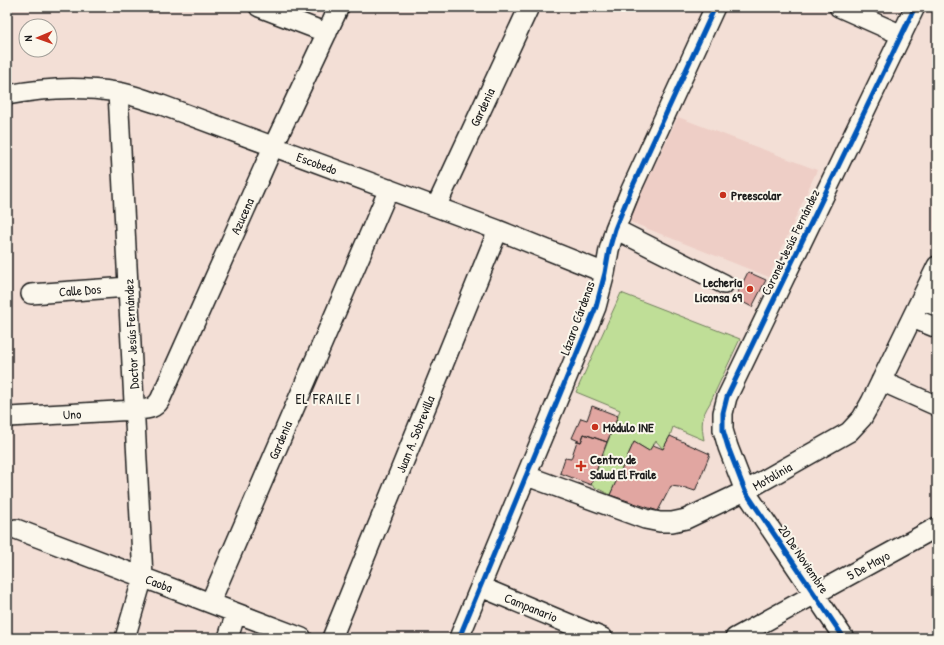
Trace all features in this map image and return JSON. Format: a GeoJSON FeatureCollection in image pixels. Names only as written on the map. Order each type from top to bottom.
{"type":"FeatureCollection","features":[{"type":"Feature","properties":{"kind":"street"},"geometry":{"type":"LineString","coordinates":[[259,7],[326,33]]}},
{"type":"Feature","properties":{"kind":"street","name":"Azucena"},"geometry":{"type":"LineString","coordinates":[[135,410],[152,408],[157,405],[160,400],[273,147],[339,7]]}},
{"type":"Feature","properties":{"kind":"street","name":"Gardenia"},"geometry":{"type":"LineString","coordinates":[[436,207],[529,7]]}},
{"type":"Feature","properties":{"kind":"street","name":"Lázaro Cárdenas"},"geometry":{"type":"LineString","coordinates":[[459,638],[596,306],[615,229],[630,192],[715,7]]}},
{"type":"Feature","properties":{"kind":"street"},"geometry":{"type":"LineString","coordinates":[[839,7],[902,35]]}},
{"type":"Feature","properties":{"kind":"street","name":"Coronel Jesús Fernández"},"geometry":{"type":"LineString","coordinates":[[745,491],[728,447],[724,430],[723,413],[728,396],[915,7]]}},
{"type":"Feature","properties":{"kind":"street","name":"Escobedo"},"geometry":{"type":"LineString","coordinates":[[14,94],[40,89],[71,88],[118,92],[159,104],[498,230],[605,273]]}},
{"type":"Feature","properties":{"kind":"street","name":"Doctor Jesús Fernández"},"geometry":{"type":"LineString","coordinates":[[118,92],[143,577],[125,638]]}},
{"type":"Feature","properties":{"kind":"street","name":"Gardenia"},"geometry":{"type":"LineString","coordinates":[[210,603],[389,189]]}},
{"type":"Feature","properties":{"kind":"street"},"geometry":{"type":"LineString","coordinates":[[615,229],[724,284]]}},
{"type":"Feature","properties":{"kind":"street","name":"Juan A. Sobrevilla"},"geometry":{"type":"LineString","coordinates":[[332,638],[498,230]]}},
{"type":"Feature","properties":{"kind":"street","name":"Motolínia"},"geometry":{"type":"LineString","coordinates":[[527,476],[645,519],[660,522],[672,522],[686,519],[745,491],[850,432],[862,418],[912,318],[929,303],[937,266]]}},
{"type":"Feature","properties":{"kind":"street","name":"Calle Dos"},"geometry":{"type":"LineString","coordinates":[[31,294],[128,287]]}},
{"type":"Feature","properties":{"kind":"street"},"geometry":{"type":"LineString","coordinates":[[912,318],[937,328]]}},
{"type":"Feature","properties":{"kind":"street"},"geometry":{"type":"LineString","coordinates":[[881,381],[937,406]]}},
{"type":"Feature","properties":{"kind":"street","name":"Uno"},"geometry":{"type":"LineString","coordinates":[[9,417],[135,410]]}},
{"type":"Feature","properties":{"kind":"street","name":"20 De Noviembre"},"geometry":{"type":"LineString","coordinates":[[745,491],[844,638]]}},
{"type":"Feature","properties":{"kind":"street","name":"5 De Mayo"},"geometry":{"type":"LineString","coordinates":[[735,638],[937,527]]}},
{"type":"Feature","properties":{"kind":"street","name":"Caoba"},"geometry":{"type":"LineString","coordinates":[[16,529],[302,638]]}},
{"type":"Feature","properties":{"kind":"street","name":"Campanario"},"geometry":{"type":"LineString","coordinates":[[481,587],[603,638]]}},
{"type":"Feature","properties":{"kind":"street"},"geometry":{"type":"LineString","coordinates":[[228,638],[236,613]]}},
{"type":"Feature","properties":{"kind":"shaded area","name":"Preescolar"},"geometry":{"type":"Polygon","coordinates":[[[678,117],[817,170],[769,277],[628,221],[678,117]]]}},
{"type":"Feature","properties":{"kind":"green space"},"geometry":{"type":"Polygon","coordinates":[[[621,293],[740,339],[703,417],[702,429],[704,440],[673,427],[663,449],[656,441],[649,451],[634,442],[610,495],[591,485],[620,410],[576,392],[621,293]]]}},
{"type":"Feature","properties":{"kind":"building","name":"Lechería Liconsa 69"},"geometry":{"type":"Polygon","coordinates":[[[748,272],[766,280],[752,307],[735,298],[748,272]]]}},
{"type":"Feature","properties":{"kind":"building","name":"Módulo INE"},"geometry":{"type":"Polygon","coordinates":[[[592,406],[618,416],[607,442],[584,434],[581,442],[572,438],[581,418],[587,420],[592,406]]]}},
{"type":"Feature","properties":{"kind":"building","name":"Centro de Salud El Fraile"},"geometry":{"type":"Polygon","coordinates":[[[584,434],[607,442],[591,485],[560,473],[565,458],[571,459],[577,441],[581,442],[584,434]]]}},
{"type":"Feature","properties":{"kind":"building"},"geometry":{"type":"Polygon","coordinates":[[[670,436],[710,454],[695,491],[671,486],[658,511],[610,495],[634,442],[649,451],[653,445],[663,449],[670,436]]]}},
{"type":"Feature","properties":{"kind":"cycle path"},"geometry":{"type":"LineString","coordinates":[[459,638],[596,307],[615,229],[630,192],[715,7]]}},
{"type":"Feature","properties":{"kind":"cycle path"},"geometry":{"type":"LineString","coordinates":[[844,638],[745,491],[723,430],[723,413],[727,397],[915,7]]}},
{"type":"Feature","properties":{"kind":"place","name":"Preescolar"},"geometry":{"type":"Point","coordinates":[723,195]}},
{"type":"Feature","properties":{"kind":"place","name":"Lechería Liconsa 69"},"geometry":{"type":"Point","coordinates":[750,289]}},
{"type":"Feature","properties":{"kind":"place","name":"Módulo INE"},"geometry":{"type":"Point","coordinates":[595,427]}},
{"type":"Feature","properties":{"kind":"place","name":"Centro de Salud El Fraile"},"geometry":{"type":"Point","coordinates":[581,466]}},
{"type":"Feature","properties":{"kind":"district","name":"EL FRAILE I"},"geometry":{"type":"Point","coordinates":[328,399]}}]}
